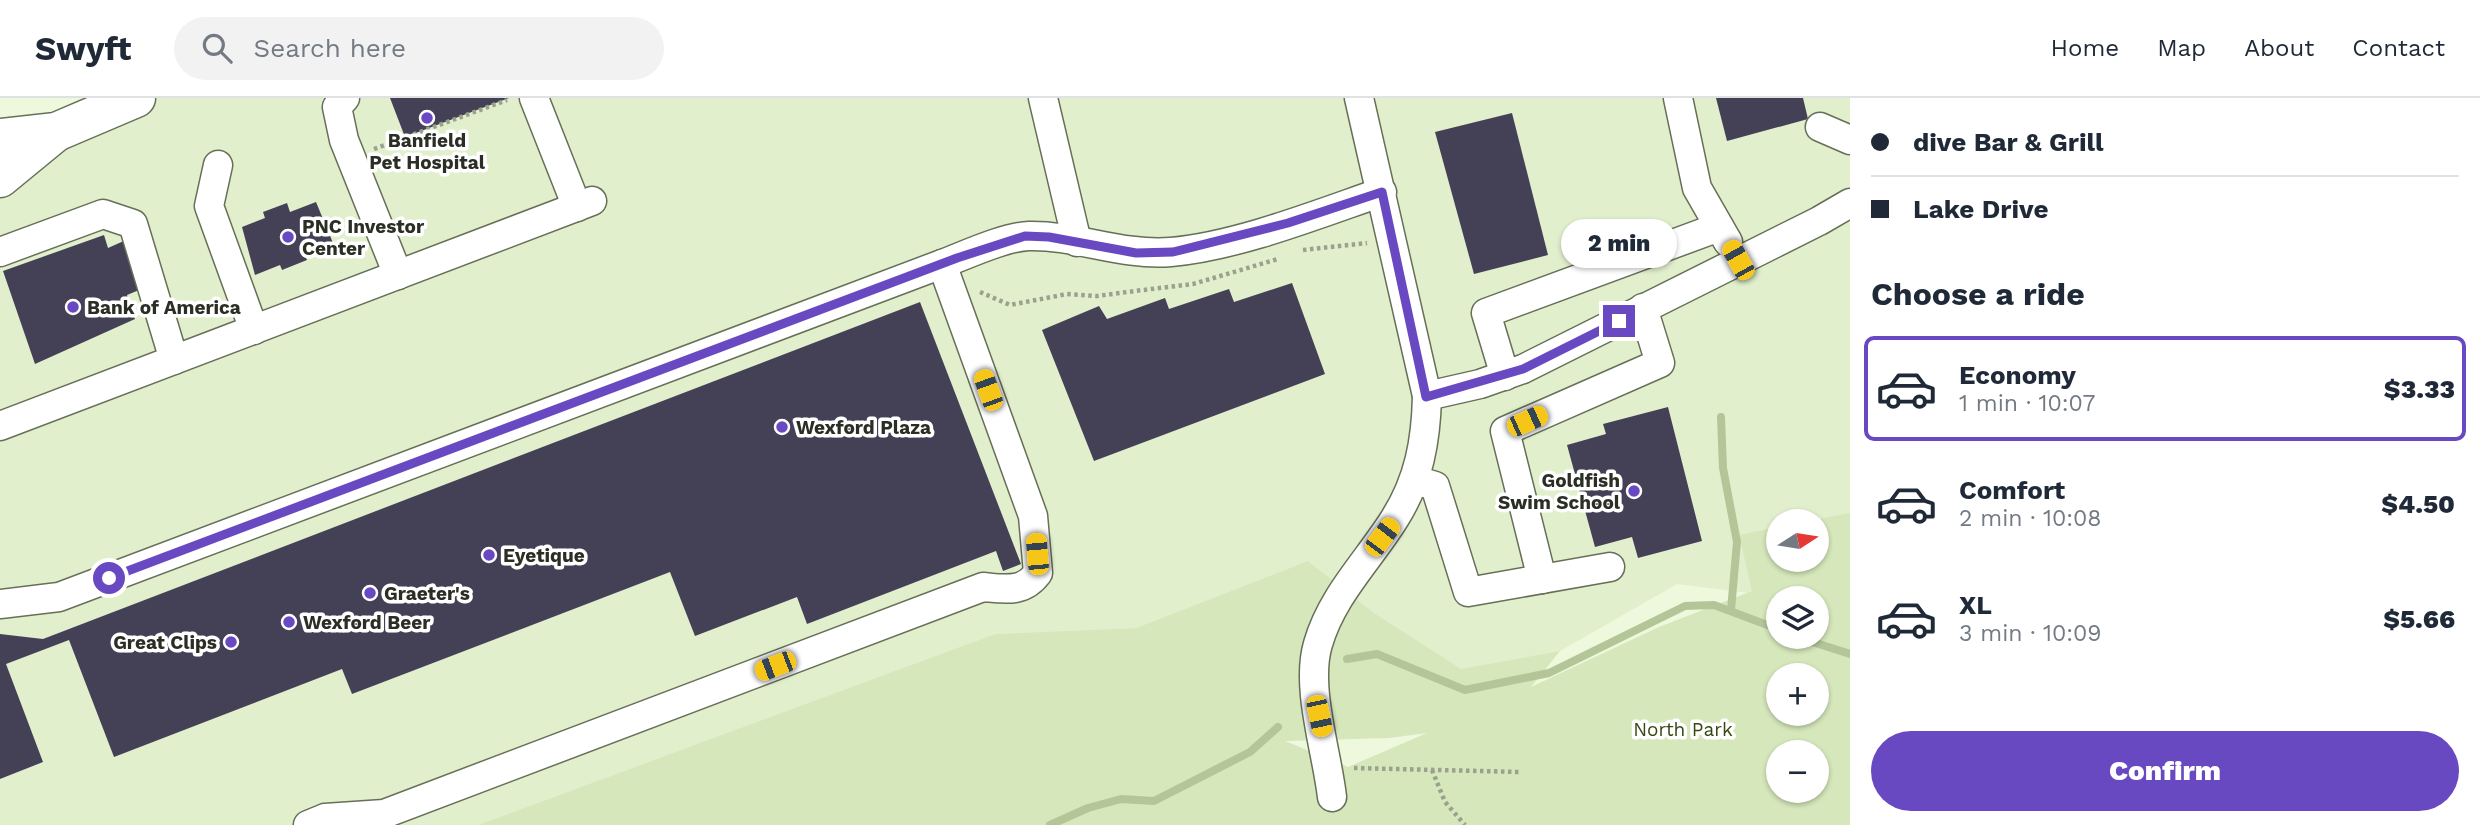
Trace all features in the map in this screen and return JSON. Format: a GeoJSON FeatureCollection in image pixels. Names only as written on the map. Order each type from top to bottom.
{"type":"FeatureCollection","features":[{"type":"Feature","properties":{"kind":"highway"},"geometry":{"type":"LineString","coordinates":[[0,178],[56,132],[136,98]]}},
{"type":"Feature","properties":{"kind":"highway"},"geometry":{"type":"LineString","coordinates":[[0,138],[56,132]]}},
{"type":"Feature","properties":{"kind":"street"},"geometry":{"type":"LineString","coordinates":[[345,98],[337,107],[344,141],[398,275]]}},
{"type":"Feature","properties":{"kind":"street"},"geometry":{"type":"LineString","coordinates":[[2,420],[174,360],[585,204],[534,98]]}},
{"type":"Feature","properties":{"kind":"street"},"geometry":{"type":"LineString","coordinates":[[1043,98],[1077,242]]}},
{"type":"Feature","properties":{"kind":"street"},"geometry":{"type":"LineString","coordinates":[[1332,797],[1315,698],[1317,646],[1328,615],[1396,518],[1415,480],[1426,439],[1426,397],[1359,98]]}},
{"type":"Feature","properties":{"kind":"street"},"geometry":{"type":"LineString","coordinates":[[1678,98],[1697,188],[1738,260]]}},
{"type":"Feature","properties":{"kind":"street"},"geometry":{"type":"LineString","coordinates":[[1820,127],[1850,140]]}},
{"type":"Feature","properties":{"kind":"street"},"geometry":{"type":"LineString","coordinates":[[218,165],[209,206],[254,330]]}},
{"type":"Feature","properties":{"kind":"street"},"geometry":{"type":"LineString","coordinates":[[0,604],[59,597],[942,264],[1025,236],[1136,253],[1173,252],[1288,223],[1382,192]]}},
{"type":"Feature","properties":{"kind":"street"},"geometry":{"type":"LineString","coordinates":[[1426,397],[1504,376],[1819,221],[1850,203]]}},
{"type":"Feature","properties":{"kind":"street"},"geometry":{"type":"LineString","coordinates":[[0,252],[103,214],[133,224],[174,360]]}},
{"type":"Feature","properties":{"kind":"street"},"geometry":{"type":"LineString","coordinates":[[1504,376],[1486,313],[1719,227]]}},
{"type":"Feature","properties":{"kind":"street"},"geometry":{"type":"LineString","coordinates":[[308,825],[325,818],[384,814],[983,587],[1014,590],[1030,584],[1038,573],[1033,516],[942,264]]}},
{"type":"Feature","properties":{"kind":"street"},"geometry":{"type":"LineString","coordinates":[[1542,579],[1505,431],[1660,363],[1643,308]]}},
{"type":"Feature","properties":{"kind":"street"},"geometry":{"type":"LineString","coordinates":[[1415,480],[1436,486],[1468,592],[1610,567]]}},
{"type":"Feature","properties":{"kind":"path"},"geometry":{"type":"LineString","coordinates":[[363,153],[511,98]]}},
{"type":"Feature","properties":{"kind":"path"},"geometry":{"type":"LineString","coordinates":[[1329,768],[1520,772]]}},
{"type":"Feature","properties":{"kind":"path"},"geometry":{"type":"LineString","coordinates":[[1432,770],[1446,802],[1465,825]]}},
{"type":"Feature","properties":{"kind":"shaded area"},"geometry":{"type":"Polygon","coordinates":[[[136,98],[1850,98],[1850,555],[1829,563],[1829,509],[1766,509],[1766,572],[1805,572],[1749,593],[1677,584],[1560,651],[1461,670],[1374,613],[1308,561],[1136,628],[995,634],[478,825],[0,825],[0,138],[136,98]]]}},
{"type":"Feature","properties":{"kind":"green space","name":"North Park"},"geometry":{"type":"Polygon","coordinates":[[[1850,513],[1850,825],[478,825],[995,634],[1136,628],[1308,561],[1374,613],[1461,669],[1560,651],[1531,687],[1659,627],[1752,591],[1739,535],[1766,529],[1766,572],[1829,572],[1829,517],[1850,513]],[[1427,733],[1389,738],[1285,741],[1348,767],[1427,733]]]}},
{"type":"Feature","properties":{"kind":"building","name":"Banfield Pet Hospital"},"geometry":{"type":"Polygon","coordinates":[[[390,98],[509,98],[405,137],[390,98]]]}},
{"type":"Feature","properties":{"kind":"building"},"geometry":{"type":"Polygon","coordinates":[[[1716,98],[1803,98],[1808,119],[1727,141],[1716,98]]]}},
{"type":"Feature","properties":{"kind":"building"},"geometry":{"type":"Polygon","coordinates":[[[1512,113],[1548,255],[1474,274],[1435,132],[1512,113]]]}},
{"type":"Feature","properties":{"kind":"building","name":"PNC Investor Center"},"geometry":{"type":"Polygon","coordinates":[[[316,202],[333,243],[305,255],[307,260],[282,270],[280,265],[255,275],[242,227],[265,218],[263,212],[287,203],[290,212],[316,202]]]}},
{"type":"Feature","properties":{"kind":"building","name":"Bank of America"},"geometry":{"type":"Polygon","coordinates":[[[104,235],[108,248],[126,240],[144,288],[127,295],[135,319],[35,364],[3,271],[104,235]]]}},
{"type":"Feature","properties":{"kind":"building"},"geometry":{"type":"Polygon","coordinates":[[[1292,283],[1325,374],[1094,461],[1042,330],[1099,306],[1107,319],[1165,298],[1169,309],[1229,289],[1234,302],[1292,283]]]}},
{"type":"Feature","properties":{"kind":"building","name":"Wexford Plaza"},"geometry":{"type":"Polygon","coordinates":[[[920,302],[1021,564],[1003,571],[996,551],[807,624],[797,597],[695,636],[670,572],[352,694],[342,669],[114,757],[69,640],[6,664],[43,762],[0,779],[0,634],[43,639],[920,302]]]}},
{"type":"Feature","properties":{"kind":"building","name":"Goldfish Swim School"},"geometry":{"type":"Polygon","coordinates":[[[1668,407],[1702,541],[1638,558],[1632,537],[1595,547],[1567,445],[1606,434],[1603,424],[1668,407]]]}},
{"type":"Feature","properties":{"kind":"waterway"},"geometry":{"type":"LineString","coordinates":[[1721,417],[1723,468],[1737,542],[1731,610]]}},
{"type":"Feature","properties":{"kind":"waterway"},"geometry":{"type":"LineString","coordinates":[[1347,659],[1377,654],[1465,690],[1549,673],[1685,606],[1714,605],[1766,624]]}},
{"type":"Feature","properties":{"kind":"waterway"},"geometry":{"type":"LineString","coordinates":[[1829,647],[1850,654]]}},
{"type":"Feature","properties":{"kind":"waterway"},"geometry":{"type":"LineString","coordinates":[[1050,825],[1088,808],[1121,799],[1154,801],[1250,752],[1278,727]]}},
{"type":"Feature","properties":{"kind":"place","name":"Banfield Pet Hospital"},"geometry":{"type":"Point","coordinates":[427,118]}},
{"type":"Feature","properties":{"kind":"place","name":"PNC Investor Center"},"geometry":{"type":"Point","coordinates":[288,237]}},
{"type":"Feature","properties":{"kind":"place","name":"Bank of America"},"geometry":{"type":"Point","coordinates":[73,307]}},
{"type":"Feature","properties":{"kind":"place","name":"Wexford Plaza"},"geometry":{"type":"Point","coordinates":[782,427]}},
{"type":"Feature","properties":{"kind":"place","name":"Goldfish Swim School"},"geometry":{"type":"Point","coordinates":[1634,491]}},
{"type":"Feature","properties":{"kind":"place","name":"Eyetique"},"geometry":{"type":"Point","coordinates":[489,555]}},
{"type":"Feature","properties":{"kind":"place","name":"Graeter's"},"geometry":{"type":"Point","coordinates":[370,593]}},
{"type":"Feature","properties":{"kind":"place","name":"Wexford Beer"},"geometry":{"type":"Point","coordinates":[289,622]}},
{"type":"Feature","properties":{"kind":"place","name":"Great Clips"},"geometry":{"type":"Point","coordinates":[231,642]}},
{"type":"Feature","properties":{"kind":"route"},"geometry":{"type":"LineString","coordinates":[[109,578],[957,258],[1025,236],[1049,237],[1136,253],[1173,252],[1215,244],[1382,192],[1426,397],[1480,384],[1523,369],[1619,321]]}}]}
